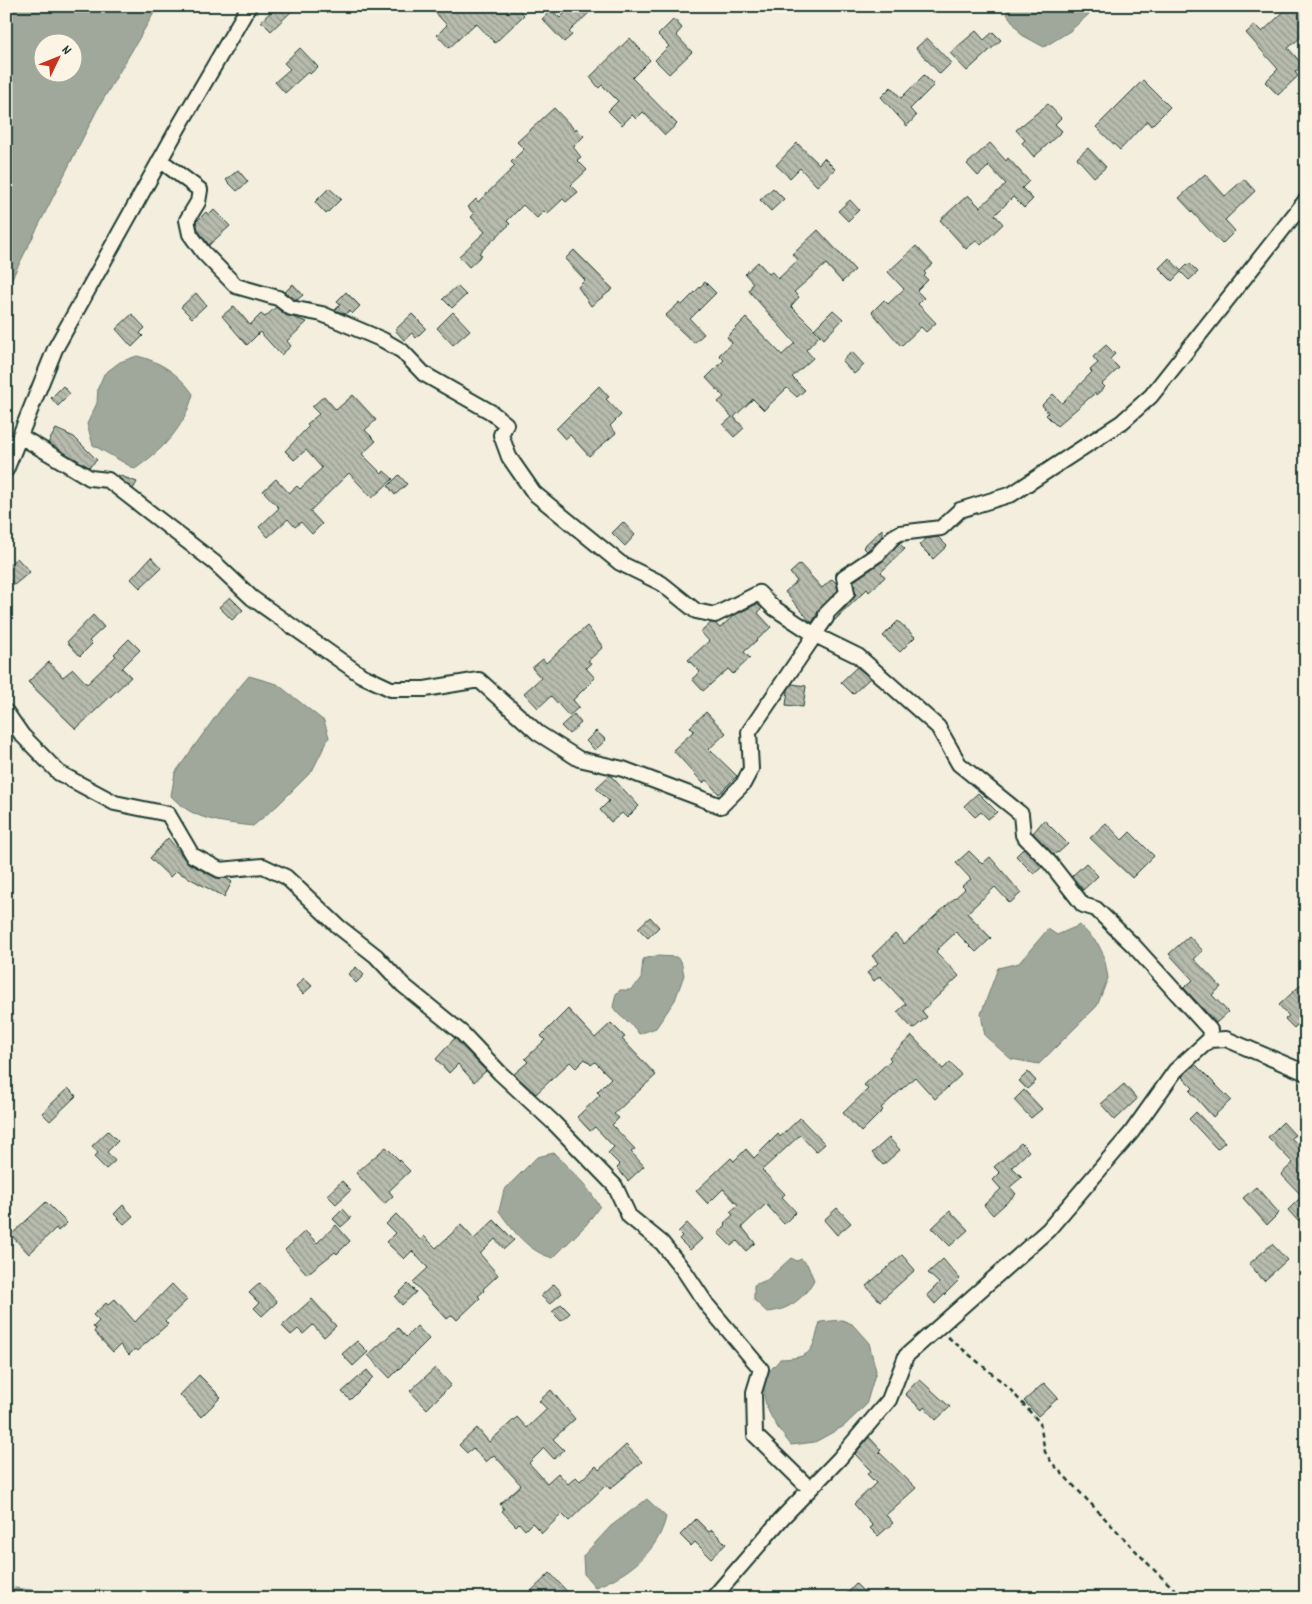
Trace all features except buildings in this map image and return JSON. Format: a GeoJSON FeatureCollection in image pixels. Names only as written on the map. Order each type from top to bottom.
{"type":"FeatureCollection","features":[{"type":"Feature","properties":{"kind":"street"},"geometry":{"type":"LineString","coordinates":[[6,470],[56,349],[160,160],[249,6]]}},
{"type":"Feature","properties":{"kind":"street"},"geometry":{"type":"LineString","coordinates":[[160,160],[200,190],[198,202],[187,220],[190,234],[202,252],[236,286],[278,298],[291,308],[322,314],[383,340],[402,351],[424,374],[491,412],[506,424],[501,435],[509,457],[534,493],[620,563],[661,582],[696,611],[715,615],[758,593],[774,608],[814,635],[858,656],[938,727],[959,764],[1021,814],[1023,835],[1050,863],[1083,905],[1096,909],[1144,957],[1210,1030],[1209,1040]]}},
{"type":"Feature","properties":{"kind":"street"},"geometry":{"type":"LineString","coordinates":[[20,436],[90,478],[108,480],[215,563],[252,598],[361,675],[391,689],[425,689],[479,680],[538,733],[579,759],[623,769],[721,806],[744,784],[751,769],[749,732],[826,618],[826,614],[846,593],[844,577],[878,554],[893,537],[900,533],[940,528],[960,510],[1012,494],[1122,422],[1151,396],[1306,200]]}},
{"type":"Feature","properties":{"kind":"street"},"geometry":{"type":"LineString","coordinates":[[6,712],[22,735],[59,773],[115,803],[168,814],[192,855],[220,870],[263,866],[286,877],[340,928],[376,956],[403,984],[462,1032],[500,1073],[554,1123],[615,1186],[629,1216],[662,1243],[685,1272],[706,1305],[761,1369],[754,1392],[756,1435],[810,1490]]}},
{"type":"Feature","properties":{"kind":"street"},"geometry":{"type":"LineString","coordinates":[[713,1598],[890,1400],[906,1356],[1048,1230],[1131,1133],[1175,1071],[1209,1040],[1226,1038],[1306,1073]]}},
{"type":"Feature","properties":{"kind":"path"},"geometry":{"type":"LineString","coordinates":[[938,1327],[1007,1386],[1021,1401],[1040,1423],[1045,1452],[1052,1463],[1156,1573],[1184,1598]]}},
{"type":"Feature","properties":{"kind":"shaded area"},"geometry":{"type":"Polygon","coordinates":[[[6,6],[158,6],[97,110],[6,290],[6,6]]]}},
{"type":"Feature","properties":{"kind":"shaded area"},"geometry":{"type":"Polygon","coordinates":[[[1009,6],[1098,6],[1070,31],[1044,47],[1022,35],[1007,14],[1009,6]]]}},
{"type":"Feature","properties":{"kind":"shaded area"},"geometry":{"type":"Polygon","coordinates":[[[137,356],[154,361],[169,370],[193,394],[178,428],[155,454],[135,469],[93,445],[87,424],[97,403],[98,388],[104,374],[120,362],[137,356]]]}},
{"type":"Feature","properties":{"kind":"shaded area"},"geometry":{"type":"Polygon","coordinates":[[[249,676],[277,684],[324,721],[329,737],[312,771],[278,805],[253,826],[209,819],[189,811],[171,796],[175,773],[221,709],[249,676]]]}},
{"type":"Feature","properties":{"kind":"shaded area"},"geometry":{"type":"Polygon","coordinates":[[[1080,925],[1098,944],[1104,956],[1108,978],[1097,1006],[1039,1064],[1011,1059],[985,1036],[981,1014],[998,968],[1019,963],[1048,929],[1057,935],[1080,925]]]}},
{"type":"Feature","properties":{"kind":"shaded area"},"geometry":{"type":"Polygon","coordinates":[[[656,956],[676,957],[681,961],[684,975],[675,1000],[656,1028],[639,1034],[613,1007],[616,994],[620,990],[630,990],[641,980],[643,959],[656,956]]]}},
{"type":"Feature","properties":{"kind":"shaded area"},"geometry":{"type":"Polygon","coordinates":[[[554,1153],[585,1185],[600,1206],[586,1225],[553,1258],[536,1251],[522,1240],[499,1211],[504,1190],[537,1157],[554,1153]]]}},
{"type":"Feature","properties":{"kind":"shaded area"},"geometry":{"type":"Polygon","coordinates":[[[791,1258],[797,1261],[801,1259],[807,1264],[814,1280],[805,1293],[794,1303],[781,1309],[767,1312],[754,1300],[754,1285],[767,1280],[791,1258]]]}},
{"type":"Feature","properties":{"kind":"shaded area"},"geometry":{"type":"Polygon","coordinates":[[[842,1320],[852,1324],[869,1343],[876,1371],[866,1405],[844,1426],[815,1442],[791,1445],[779,1430],[766,1403],[764,1393],[768,1374],[780,1359],[799,1357],[809,1351],[813,1346],[820,1322],[842,1320]]]}},
{"type":"Feature","properties":{"kind":"shaded area"},"geometry":{"type":"Polygon","coordinates":[[[647,1499],[666,1517],[656,1541],[640,1561],[618,1576],[595,1587],[584,1574],[583,1556],[611,1526],[647,1499]]]}},
{"type":"Feature","properties":{"kind":"shaded area"},"geometry":{"type":"Polygon","coordinates":[[[14,1588],[48,1592],[52,1598],[6,1598],[6,1595],[14,1588]]]}}]}
